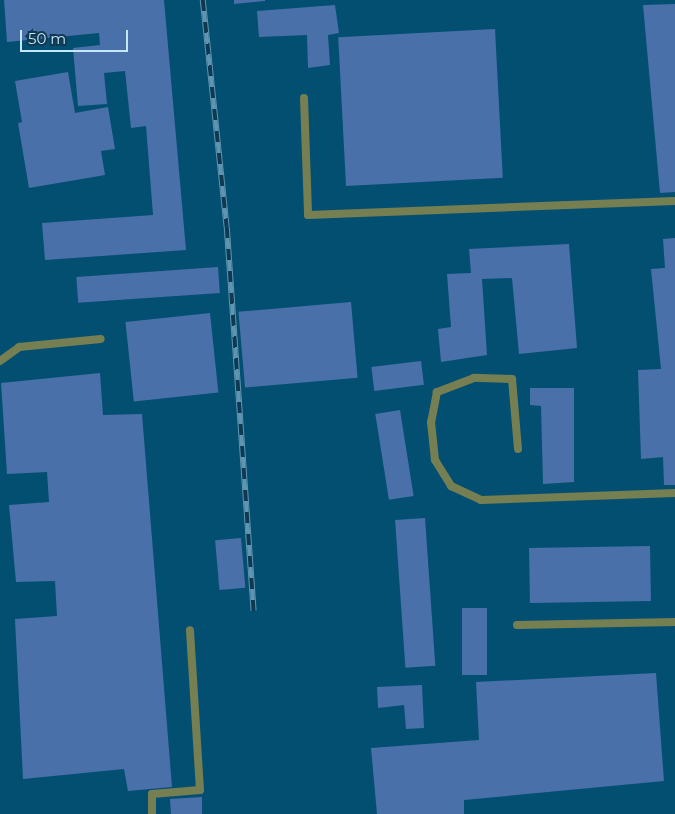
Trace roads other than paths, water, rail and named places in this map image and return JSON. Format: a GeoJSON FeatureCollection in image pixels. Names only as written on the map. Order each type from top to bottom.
{"type":"FeatureCollection","features":[{"type":"Feature","properties":{"kind":"lane"},"geometry":{"type":"LineString","coordinates":[[304,98],[308,215],[675,201]]}},
{"type":"Feature","properties":{"kind":"lane"},"geometry":{"type":"LineString","coordinates":[[0,361],[19,347],[101,339]]}},
{"type":"Feature","properties":{"kind":"lane"},"geometry":{"type":"LineString","coordinates":[[518,449],[512,379],[474,378],[438,392],[431,422],[435,460],[451,486],[481,500],[675,494]]}},
{"type":"Feature","properties":{"kind":"lane"},"geometry":{"type":"LineString","coordinates":[[517,625],[675,622]]}},
{"type":"Feature","properties":{"kind":"lane"},"geometry":{"type":"LineString","coordinates":[[152,814],[152,794],[200,790],[190,630]]}},
{"type":"Feature","properties":{"kind":"railway"},"geometry":{"type":"LineString","coordinates":[[203,0],[227,227],[254,611]]}}]}
